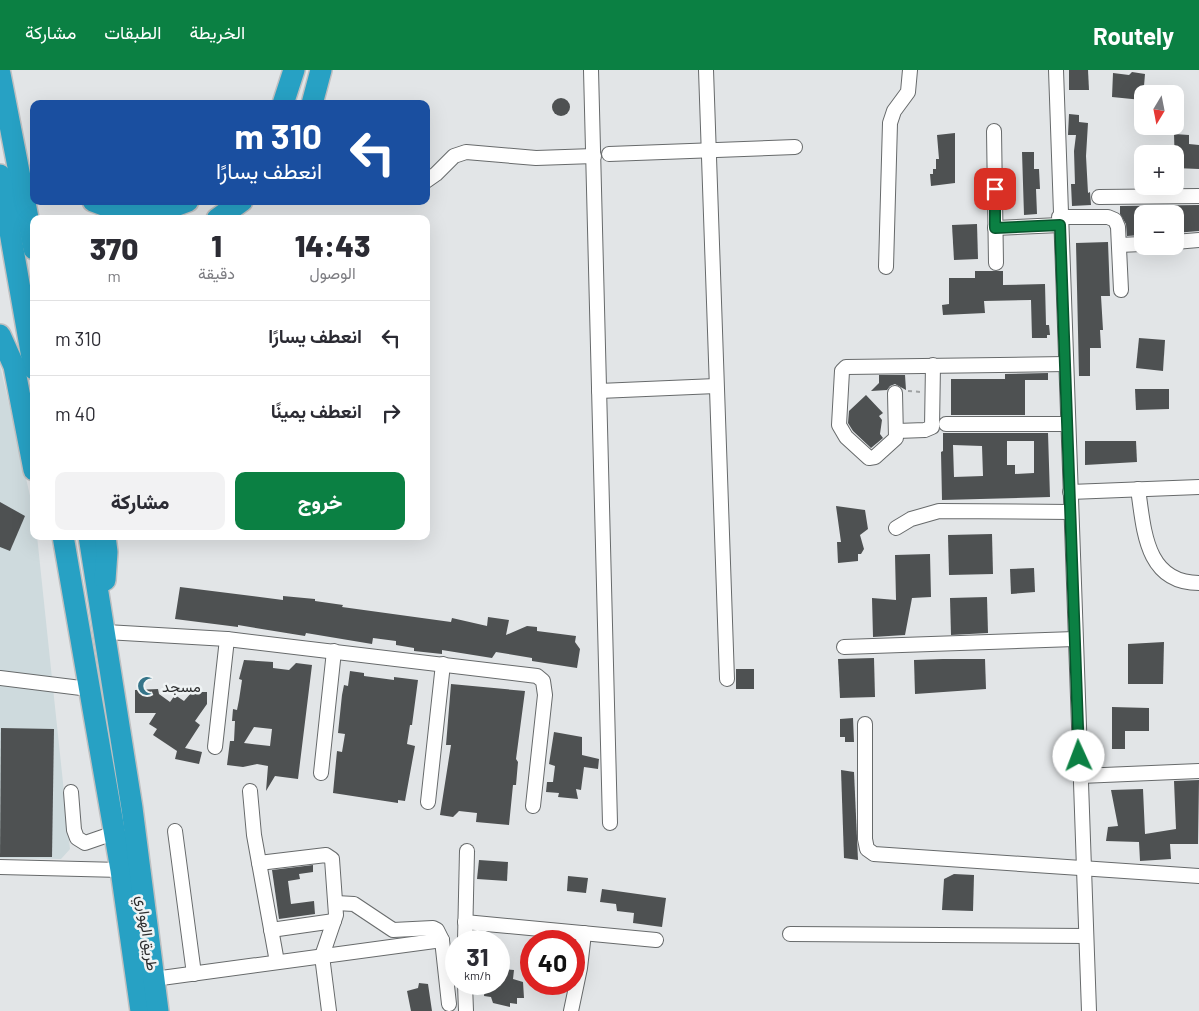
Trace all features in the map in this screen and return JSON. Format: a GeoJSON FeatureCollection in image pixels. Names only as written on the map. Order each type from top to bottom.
{"type":"FeatureCollection","features":[{"type":"Feature","properties":{"kind":"highway"},"geometry":{"type":"LineString","coordinates":[[284,100],[294,70]]}},
{"type":"Feature","properties":{"kind":"highway"},"geometry":{"type":"LineString","coordinates":[[313,100],[321,70]]}},
{"type":"Feature","properties":{"kind":"highway"},"geometry":{"type":"LineString","coordinates":[[0,74],[30,228]]}},
{"type":"Feature","properties":{"kind":"highway"},"geometry":{"type":"LineString","coordinates":[[8,115],[30,151]]}},
{"type":"Feature","properties":{"kind":"highway"},"geometry":{"type":"LineString","coordinates":[[0,175],[30,346]]}},
{"type":"Feature","properties":{"kind":"highway"},"geometry":{"type":"LineString","coordinates":[[106,205],[119,209],[144,211],[177,205]]}},
{"type":"Feature","properties":{"kind":"highway"},"geometry":{"type":"LineString","coordinates":[[223,215],[236,205]]}},
{"type":"Feature","properties":{"kind":"highway"},"geometry":{"type":"LineString","coordinates":[[0,335],[14,366],[30,449]]}},
{"type":"Feature","properties":{"kind":"highway","name":"طريق الهواري"},"geometry":{"type":"LineString","coordinates":[[61,540],[121,870],[140,1011]]}},
{"type":"Feature","properties":{"kind":"highway","name":"طريق الهواري"},"geometry":{"type":"LineString","coordinates":[[90,540],[106,632],[158,1011]]}},
{"type":"Feature","properties":{"kind":"highway"},"geometry":{"type":"LineString","coordinates":[[101,602],[106,573],[106,540]]}},
{"type":"Feature","properties":{"kind":"street"},"geometry":{"type":"LineString","coordinates":[[591,70],[610,823]]}},
{"type":"Feature","properties":{"kind":"street"},"geometry":{"type":"LineString","coordinates":[[706,70],[727,679]]}},
{"type":"Feature","properties":{"kind":"street"},"geometry":{"type":"LineString","coordinates":[[886,267],[890,123],[894,111],[908,92],[910,70]]}},
{"type":"Feature","properties":{"kind":"street"},"geometry":{"type":"LineString","coordinates":[[1056,70],[1059,221],[1066,364],[1088,1011]]}},
{"type":"Feature","properties":{"kind":"street"},"geometry":{"type":"LineString","coordinates":[[994,131],[996,263]]}},
{"type":"Feature","properties":{"kind":"street"},"geometry":{"type":"LineString","coordinates":[[610,154],[795,147]]}},
{"type":"Feature","properties":{"kind":"street"},"geometry":{"type":"LineString","coordinates":[[430,178],[454,156],[466,152],[536,158],[594,156]]}},
{"type":"Feature","properties":{"kind":"street"},"geometry":{"type":"LineString","coordinates":[[1099,197],[1199,196]]}},
{"type":"Feature","properties":{"kind":"street"},"geometry":{"type":"LineString","coordinates":[[995,228],[1059,221],[1112,218],[1118,227],[1121,290]]}},
{"type":"Feature","properties":{"kind":"street"},"geometry":{"type":"LineString","coordinates":[[1184,241],[1199,240]]}},
{"type":"Feature","properties":{"kind":"street"},"geometry":{"type":"LineString","coordinates":[[1119,245],[1134,244]]}},
{"type":"Feature","properties":{"kind":"street"},"geometry":{"type":"LineString","coordinates":[[895,393],[897,431],[894,440],[872,458],[865,456],[846,437],[840,428],[838,420],[842,371],[849,366],[1066,364]]}},
{"type":"Feature","properties":{"kind":"street"},"geometry":{"type":"LineString","coordinates":[[897,431],[925,430],[932,427],[933,365]]}},
{"type":"Feature","properties":{"kind":"street"},"geometry":{"type":"LineString","coordinates":[[599,391],[716,386]]}},
{"type":"Feature","properties":{"kind":"street"},"geometry":{"type":"LineString","coordinates":[[946,424],[1068,424]]}},
{"type":"Feature","properties":{"kind":"street"},"geometry":{"type":"LineString","coordinates":[[1070,492],[1199,487]]}},
{"type":"Feature","properties":{"kind":"street"},"geometry":{"type":"LineString","coordinates":[[1138,489],[1146,544],[1160,566],[1174,578],[1199,583]]}},
{"type":"Feature","properties":{"kind":"street"},"geometry":{"type":"LineString","coordinates":[[896,528],[911,519],[939,511],[1071,512]]}},
{"type":"Feature","properties":{"kind":"street"},"geometry":{"type":"LineString","coordinates":[[106,632],[227,639],[528,674],[543,681],[545,695],[533,806]]}},
{"type":"Feature","properties":{"kind":"street"},"geometry":{"type":"LineString","coordinates":[[216,748],[227,639]]}},
{"type":"Feature","properties":{"kind":"street"},"geometry":{"type":"LineString","coordinates":[[844,647],[1075,639]]}},
{"type":"Feature","properties":{"kind":"street"},"geometry":{"type":"LineString","coordinates":[[321,773],[334,651]]}},
{"type":"Feature","properties":{"kind":"street"},"geometry":{"type":"LineString","coordinates":[[428,802],[443,664]]}},
{"type":"Feature","properties":{"kind":"street"},"geometry":{"type":"LineString","coordinates":[[0,678],[89,689]]}},
{"type":"Feature","properties":{"kind":"street"},"geometry":{"type":"LineString","coordinates":[[865,724],[865,839],[871,852],[883,856],[1199,876]]}},
{"type":"Feature","properties":{"kind":"street"},"geometry":{"type":"LineString","coordinates":[[1080,776],[1199,771]]}},
{"type":"Feature","properties":{"kind":"street"},"geometry":{"type":"LineString","coordinates":[[250,791],[259,863],[277,962]]}},
{"type":"Feature","properties":{"kind":"street"},"geometry":{"type":"LineString","coordinates":[[71,792],[74,830],[77,838],[85,842],[114,833]]}},
{"type":"Feature","properties":{"kind":"street"},"geometry":{"type":"LineString","coordinates":[[175,831],[194,974]]}},
{"type":"Feature","properties":{"kind":"street"},"geometry":{"type":"LineString","coordinates":[[465,930],[467,851]]}},
{"type":"Feature","properties":{"kind":"street"},"geometry":{"type":"LineString","coordinates":[[259,863],[328,855],[333,862],[336,903],[334,922],[322,956],[329,1011]]}},
{"type":"Feature","properties":{"kind":"street"},"geometry":{"type":"LineString","coordinates":[[0,867],[121,870]]}},
{"type":"Feature","properties":{"kind":"street"},"geometry":{"type":"LineString","coordinates":[[336,903],[354,904],[393,930],[435,928],[442,940],[449,1004]]}},
{"type":"Feature","properties":{"kind":"street"},"geometry":{"type":"LineString","coordinates":[[271,930],[334,922]]}},
{"type":"Feature","properties":{"kind":"street"},"geometry":{"type":"LineString","coordinates":[[465,922],[552,930]]}},
{"type":"Feature","properties":{"kind":"street"},"geometry":{"type":"LineString","coordinates":[[585,933],[656,940]]}},
{"type":"Feature","properties":{"kind":"street"},"geometry":{"type":"LineString","coordinates":[[790,934],[1086,936]]}},
{"type":"Feature","properties":{"kind":"street"},"geometry":{"type":"LineString","coordinates":[[154,979],[442,940]]}},
{"type":"Feature","properties":{"kind":"street"},"geometry":{"type":"LineString","coordinates":[[466,995],[466,1011]]}},
{"type":"Feature","properties":{"kind":"street"},"geometry":{"type":"LineString","coordinates":[[571,1011],[574,995]]}},
{"type":"Feature","properties":{"kind":"path"},"geometry":{"type":"LineString","coordinates":[[895,393],[899,391],[933,392]]}},
{"type":"Feature","properties":{"kind":"shaded area"},"geometry":{"type":"Polygon","coordinates":[[[0,365],[30,496],[30,540],[37,540],[70,849],[61,859],[0,858],[0,365]]]}},
{"type":"Feature","properties":{"kind":"building"},"geometry":{"type":"Polygon","coordinates":[[[1069,70],[1088,70],[1089,90],[1069,90],[1069,70]]]}},
{"type":"Feature","properties":{"kind":"building"},"geometry":{"type":"Polygon","coordinates":[[[1132,72],[1145,74],[1144,85],[1134,85],[1134,99],[1112,97],[1113,73],[1129,75],[1132,72]]]}},
{"type":"Feature","properties":{"kind":"building"},"geometry":{"type":"Polygon","coordinates":[[[561,98],[567,101],[570,107],[567,113],[561,116],[555,113],[552,107],[555,101],[561,98]]]}},
{"type":"Feature","properties":{"kind":"building"},"geometry":{"type":"Polygon","coordinates":[[[1069,114],[1079,115],[1079,122],[1088,123],[1086,156],[1088,193],[1090,192],[1091,205],[1072,206],[1071,184],[1075,184],[1074,151],[1076,135],[1068,135],[1069,114]]]}},
{"type":"Feature","properties":{"kind":"building"},"geometry":{"type":"Polygon","coordinates":[[[955,133],[955,183],[931,186],[930,174],[933,174],[933,169],[936,169],[936,159],[939,159],[937,135],[955,133]]]}},
{"type":"Feature","properties":{"kind":"building"},"geometry":{"type":"Polygon","coordinates":[[[1174,135],[1189,135],[1189,144],[1199,145],[1199,169],[1184,168],[1184,145],[1174,145],[1174,135]]]}},
{"type":"Feature","properties":{"kind":"building"},"geometry":{"type":"Polygon","coordinates":[[[1022,152],[1034,152],[1034,169],[1039,169],[1040,189],[1036,189],[1037,214],[1024,215],[1022,152]]]}},
{"type":"Feature","properties":{"kind":"building"},"geometry":{"type":"Polygon","coordinates":[[[1184,205],[1199,205],[1199,231],[1184,232],[1184,205]]]}},
{"type":"Feature","properties":{"kind":"building"},"geometry":{"type":"Polygon","coordinates":[[[1120,206],[1134,206],[1134,236],[1127,236],[1126,224],[1120,214],[1120,206]]]}},
{"type":"Feature","properties":{"kind":"building"},"geometry":{"type":"Polygon","coordinates":[[[977,224],[978,259],[954,260],[952,225],[977,224]]]}},
{"type":"Feature","properties":{"kind":"building"},"geometry":{"type":"Polygon","coordinates":[[[1108,242],[1110,296],[1101,296],[1103,330],[1100,330],[1101,348],[1090,348],[1090,376],[1079,376],[1076,243],[1108,242]]]}},
{"type":"Feature","properties":{"kind":"building"},"geometry":{"type":"Polygon","coordinates":[[[975,271],[1003,271],[1003,285],[1045,284],[1046,325],[1049,325],[1050,335],[1047,335],[1047,338],[1032,338],[1031,300],[984,301],[985,313],[943,315],[942,305],[949,304],[949,278],[975,278],[975,271]]]}},
{"type":"Feature","properties":{"kind":"building"},"geometry":{"type":"Polygon","coordinates":[[[1139,338],[1165,340],[1163,371],[1136,368],[1139,338]]]}},
{"type":"Feature","properties":{"kind":"building"},"geometry":{"type":"Polygon","coordinates":[[[1048,373],[1048,380],[1025,380],[1025,415],[951,415],[951,379],[1005,379],[1005,374],[1048,373]]]}},
{"type":"Feature","properties":{"kind":"building"},"geometry":{"type":"Polygon","coordinates":[[[879,375],[905,375],[906,390],[895,384],[887,390],[871,391],[879,383],[879,375]]]}},
{"type":"Feature","properties":{"kind":"building"},"geometry":{"type":"Polygon","coordinates":[[[1135,389],[1169,389],[1169,409],[1136,410],[1135,389]]]}},
{"type":"Feature","properties":{"kind":"building"},"geometry":{"type":"Polygon","coordinates":[[[866,395],[883,413],[879,416],[882,420],[880,434],[883,438],[871,448],[853,431],[848,423],[849,411],[866,395]]]}},
{"type":"Feature","properties":{"kind":"building"},"geometry":{"type":"Polygon","coordinates":[[[943,433],[1048,433],[1050,497],[942,500],[941,452],[943,451],[943,433]],[[1007,441],[1007,465],[1015,465],[1015,474],[1034,473],[1034,441],[1007,441]],[[953,445],[954,477],[983,476],[982,446],[953,445]]]}},
{"type":"Feature","properties":{"kind":"building"},"geometry":{"type":"Polygon","coordinates":[[[1085,441],[1136,441],[1137,462],[1085,465],[1085,441]]]}},
{"type":"Feature","properties":{"kind":"building"},"geometry":{"type":"Polygon","coordinates":[[[0,502],[25,516],[10,551],[0,547],[0,502]]]}},
{"type":"Feature","properties":{"kind":"building"},"geometry":{"type":"Polygon","coordinates":[[[836,506],[865,510],[868,529],[860,535],[864,549],[861,554],[858,554],[858,561],[838,563],[837,542],[841,542],[836,506]]]}},
{"type":"Feature","properties":{"kind":"building"},"geometry":{"type":"Polygon","coordinates":[[[992,534],[993,574],[949,575],[948,535],[992,534]]]}},
{"type":"Feature","properties":{"kind":"building"},"geometry":{"type":"Polygon","coordinates":[[[930,554],[931,597],[912,598],[905,635],[873,637],[872,598],[896,600],[895,555],[930,554]]]}},
{"type":"Feature","properties":{"kind":"building"},"geometry":{"type":"Polygon","coordinates":[[[1034,568],[1035,592],[1011,594],[1010,569],[1034,568]]]}},
{"type":"Feature","properties":{"kind":"building"},"geometry":{"type":"Polygon","coordinates":[[[180,587],[283,600],[283,596],[315,599],[315,601],[343,605],[342,607],[451,622],[452,618],[487,626],[488,617],[509,620],[506,635],[527,626],[537,627],[537,631],[576,636],[575,642],[580,649],[577,668],[532,661],[532,658],[496,652],[492,658],[442,650],[442,654],[414,651],[414,648],[396,645],[396,641],[373,638],[372,644],[306,633],[305,636],[238,625],[238,627],[175,619],[180,587]]]}},
{"type":"Feature","properties":{"kind":"building"},"geometry":{"type":"Polygon","coordinates":[[[987,597],[988,633],[951,635],[950,598],[987,597]]]}},
{"type":"Feature","properties":{"kind":"building"},"geometry":{"type":"Polygon","coordinates":[[[1164,642],[1163,684],[1128,684],[1128,644],[1164,642]]]}},
{"type":"Feature","properties":{"kind":"building"},"geometry":{"type":"Polygon","coordinates":[[[874,658],[875,697],[840,698],[838,659],[874,658]]]}},
{"type":"Feature","properties":{"kind":"building"},"geometry":{"type":"Polygon","coordinates":[[[985,659],[986,689],[915,694],[914,660],[985,659]]]}},
{"type":"Feature","properties":{"kind":"building"},"geometry":{"type":"Polygon","coordinates":[[[244,660],[273,662],[273,668],[289,670],[296,663],[312,665],[298,779],[275,776],[266,791],[268,766],[257,764],[243,767],[227,765],[230,741],[234,741],[235,721],[232,721],[233,709],[237,710],[239,700],[242,680],[239,679],[244,660]],[[254,727],[244,743],[270,746],[272,729],[254,727]]]}},
{"type":"Feature","properties":{"kind":"building"},"geometry":{"type":"Polygon","coordinates":[[[736,669],[754,669],[754,689],[736,689],[736,669]]]}},
{"type":"Feature","properties":{"kind":"building"},"geometry":{"type":"Polygon","coordinates":[[[350,671],[364,673],[364,676],[394,680],[394,677],[418,680],[412,725],[410,725],[407,744],[415,746],[405,801],[398,800],[398,803],[333,793],[337,751],[342,752],[345,734],[338,733],[342,695],[344,685],[348,686],[350,671]]]}},
{"type":"Feature","properties":{"kind":"building"},"geometry":{"type":"Polygon","coordinates":[[[451,684],[525,691],[516,759],[518,762],[516,785],[513,785],[509,825],[476,822],[477,813],[459,811],[453,817],[440,815],[451,745],[446,745],[451,684]]]}},
{"type":"Feature","properties":{"kind":"building"},"geometry":{"type":"Polygon","coordinates":[[[158,689],[159,694],[170,702],[175,695],[184,701],[192,692],[207,692],[207,704],[195,721],[200,725],[185,748],[202,752],[199,764],[175,759],[177,751],[153,735],[157,729],[149,724],[156,713],[135,713],[135,690],[158,689]]]}},
{"type":"Feature","properties":{"kind":"building"},"geometry":{"type":"Polygon","coordinates":[[[1112,707],[1149,708],[1149,731],[1125,731],[1125,749],[1112,749],[1112,707]]]}},
{"type":"Feature","properties":{"kind":"building"},"geometry":{"type":"Polygon","coordinates":[[[853,718],[854,742],[845,742],[845,737],[840,737],[840,719],[853,718]]]}},
{"type":"Feature","properties":{"kind":"building"},"geometry":{"type":"Polygon","coordinates":[[[1,728],[54,729],[52,857],[0,857],[1,728]]]}},
{"type":"Feature","properties":{"kind":"building"},"geometry":{"type":"Polygon","coordinates":[[[554,732],[582,737],[582,755],[599,759],[598,769],[584,767],[581,790],[576,789],[578,799],[558,797],[559,793],[546,792],[547,782],[553,782],[555,766],[549,764],[554,732]]]}},
{"type":"Feature","properties":{"kind":"building"},"geometry":{"type":"Polygon","coordinates":[[[841,770],[854,772],[858,860],[844,858],[841,770]]]}},
{"type":"Feature","properties":{"kind":"building"},"geometry":{"type":"Polygon","coordinates":[[[1199,780],[1198,844],[1170,844],[1171,859],[1140,861],[1139,842],[1106,841],[1108,827],[1118,826],[1111,790],[1143,789],[1145,834],[1176,829],[1174,781],[1199,780]]]}},
{"type":"Feature","properties":{"kind":"building"},"geometry":{"type":"Polygon","coordinates":[[[479,860],[508,862],[507,881],[477,879],[479,860]]]}},
{"type":"Feature","properties":{"kind":"building"},"geometry":{"type":"Polygon","coordinates":[[[313,865],[313,872],[299,874],[300,879],[288,881],[291,904],[314,901],[315,914],[279,919],[272,870],[313,865]]]}},
{"type":"Feature","properties":{"kind":"building"},"geometry":{"type":"Polygon","coordinates":[[[954,874],[974,875],[973,911],[942,910],[944,879],[954,874]]]}},
{"type":"Feature","properties":{"kind":"building"},"geometry":{"type":"Polygon","coordinates":[[[568,876],[588,878],[586,893],[567,891],[568,876]]]}},
{"type":"Feature","properties":{"kind":"building"},"geometry":{"type":"Polygon","coordinates":[[[602,889],[666,898],[662,927],[633,923],[634,913],[617,911],[616,904],[600,902],[602,889]]]}},
{"type":"Feature","properties":{"kind":"building"},"geometry":{"type":"Polygon","coordinates":[[[510,970],[514,970],[513,979],[520,981],[520,995],[524,995],[524,998],[517,998],[517,1004],[510,1003],[510,1007],[493,1003],[491,997],[484,996],[510,995],[510,970]]]}},
{"type":"Feature","properties":{"kind":"building"},"geometry":{"type":"Polygon","coordinates":[[[419,983],[428,984],[432,1011],[411,1011],[407,991],[418,988],[419,983]]]}},
{"type":"Feature","properties":{"kind":"place","name":"مسجد"},"geometry":{"type":"Point","coordinates":[147,686]}},
{"type":"Feature","properties":{"kind":"route"},"geometry":{"type":"LineString","coordinates":[[995,189],[995,228],[1060,225],[1079,756]]}}]}
